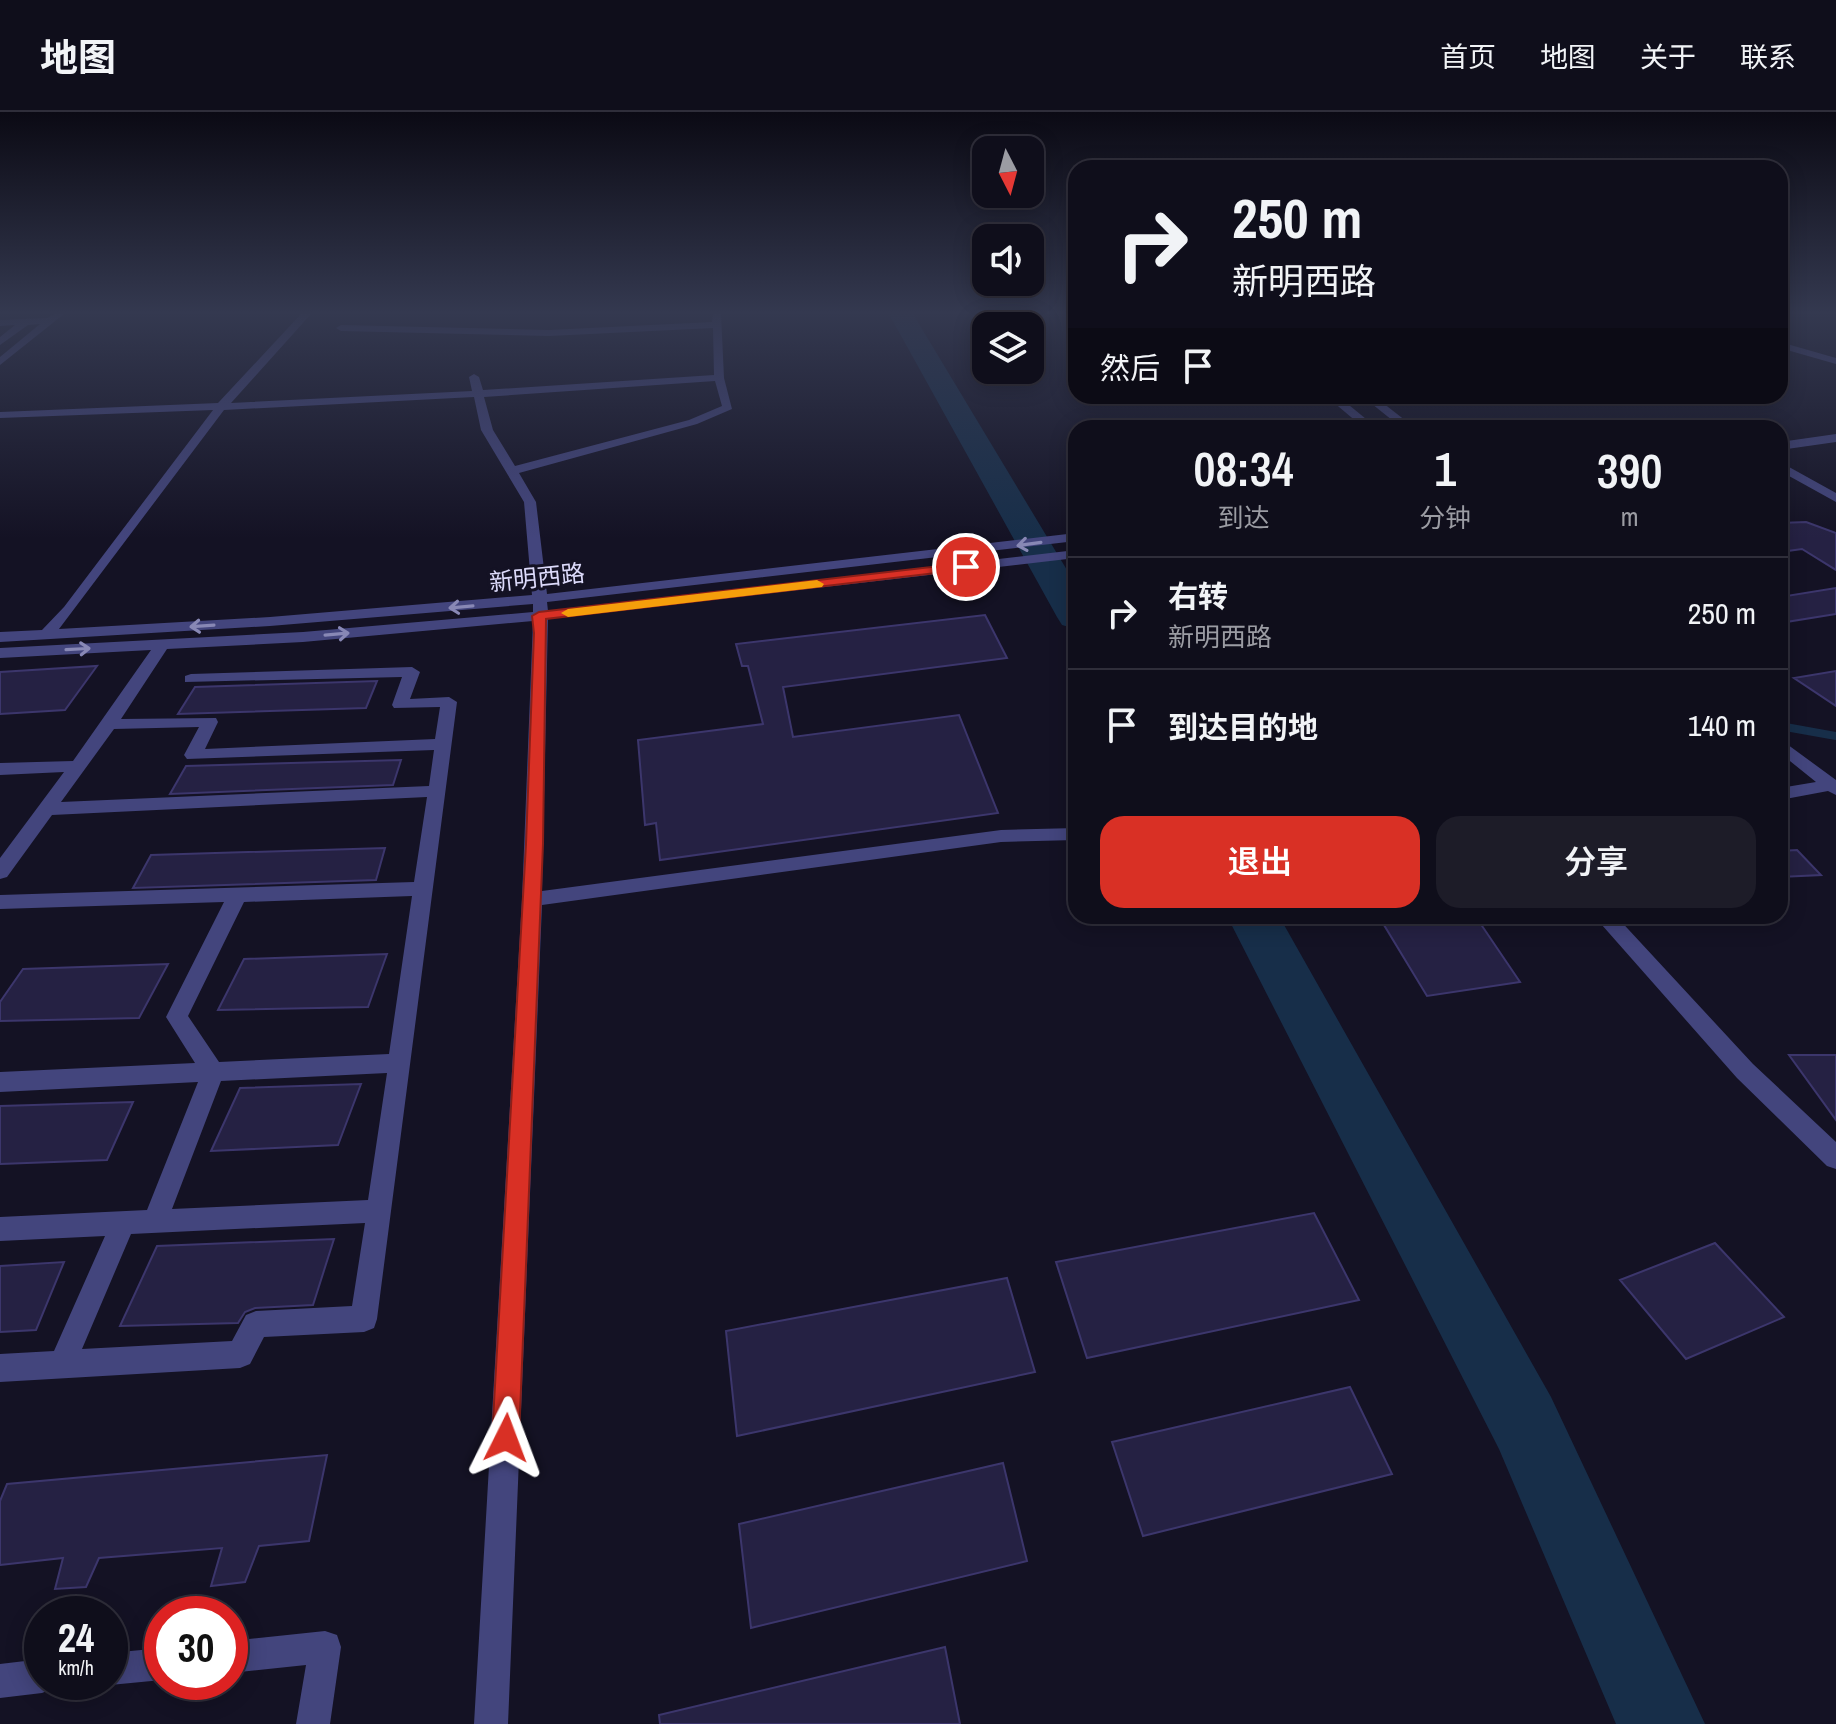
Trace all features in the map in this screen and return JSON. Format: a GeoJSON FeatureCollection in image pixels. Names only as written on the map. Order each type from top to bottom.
{"type":"FeatureCollection","features":[{"type":"Feature","properties":{"kind":"street"},"geometry":{"type":"LineString","coordinates":[[46,635],[69,610],[237,389]]}},
{"type":"Feature","properties":{"kind":"street"},"geometry":{"type":"LineString","coordinates":[[0,415],[220,408],[429,389]]}},
{"type":"Feature","properties":{"kind":"street"},"geometry":{"type":"LineString","coordinates":[[477,389],[487,430],[530,502],[539,575],[539,734],[491,1724]]}},
{"type":"Feature","properties":{"kind":"street"},"geometry":{"type":"LineString","coordinates":[[511,471],[693,422],[728,407],[722,389]]}},
{"type":"Feature","properties":{"kind":"street"},"geometry":{"type":"LineString","coordinates":[[1341,404],[1361,420]]}},
{"type":"Feature","properties":{"kind":"street"},"geometry":{"type":"LineString","coordinates":[[1378,404],[1398,420]]}},
{"type":"Feature","properties":{"kind":"street"},"geometry":{"type":"LineString","coordinates":[[1788,445],[1836,438]]}},
{"type":"Feature","properties":{"kind":"street"},"geometry":{"type":"LineString","coordinates":[[1788,456],[1836,449]]}},
{"type":"Feature","properties":{"kind":"street"},"geometry":{"type":"LineString","coordinates":[[1788,471],[1836,498]]}},
{"type":"Feature","properties":{"kind":"street","name":"新明西路"},"geometry":{"type":"LineString","coordinates":[[0,653],[303,637],[1068,538]]}},
{"type":"Feature","properties":{"kind":"street","name":"新明西路"},"geometry":{"type":"LineString","coordinates":[[0,637],[538,608],[1068,555]]}},
{"type":"Feature","properties":{"kind":"street"},"geometry":{"type":"LineString","coordinates":[[0,872],[109,724],[162,645]]}},
{"type":"Feature","properties":{"kind":"street"},"geometry":{"type":"LineString","coordinates":[[0,1368],[240,1354],[256,1324],[364,1319],[449,702],[400,705],[412,672],[191,679]]}},
{"type":"Feature","properties":{"kind":"street"},"geometry":{"type":"LineString","coordinates":[[109,724],[210,722],[193,755],[443,744]]}},
{"type":"Feature","properties":{"kind":"street"},"geometry":{"type":"LineString","coordinates":[[1788,750],[1833,787]]}},
{"type":"Feature","properties":{"kind":"street"},"geometry":{"type":"LineString","coordinates":[[0,769],[78,766]]}},
{"type":"Feature","properties":{"kind":"street"},"geometry":{"type":"LineString","coordinates":[[1788,793],[1833,787]]}},
{"type":"Feature","properties":{"kind":"street"},"geometry":{"type":"LineString","coordinates":[[46,809],[437,791]]}},
{"type":"Feature","properties":{"kind":"street"},"geometry":{"type":"LineString","coordinates":[[532,899],[1001,836],[1068,834]]}},
{"type":"Feature","properties":{"kind":"street"},"geometry":{"type":"LineString","coordinates":[[0,902],[423,889]]}},
{"type":"Feature","properties":{"kind":"street"},"geometry":{"type":"LineString","coordinates":[[213,1072],[177,1017],[238,894]]}},
{"type":"Feature","properties":{"kind":"street"},"geometry":{"type":"LineString","coordinates":[[1611,924],[1745,1071],[1836,1158]]}},
{"type":"Feature","properties":{"kind":"street"},"geometry":{"type":"LineString","coordinates":[[0,1082],[399,1063]]}},
{"type":"Feature","properties":{"kind":"street"},"geometry":{"type":"LineString","coordinates":[[155,1222],[213,1072]]}},
{"type":"Feature","properties":{"kind":"street"},"geometry":{"type":"LineString","coordinates":[[0,1229],[378,1211]]}},
{"type":"Feature","properties":{"kind":"street"},"geometry":{"type":"LineString","coordinates":[[62,1364],[123,1223]]}},
{"type":"Feature","properties":{"kind":"street"},"geometry":{"type":"LineString","coordinates":[[248,1655],[325,1647],[313,1724]]}},
{"type":"Feature","properties":{"kind":"street"},"geometry":{"type":"LineString","coordinates":[[0,1681],[24,1678]]}},
{"type":"Feature","properties":{"kind":"building"},"geometry":{"type":"Polygon","coordinates":[[[1806,522],[1836,533],[1836,570],[1802,549],[1788,551],[1788,523],[1806,522]]]}},
{"type":"Feature","properties":{"kind":"building"},"geometry":{"type":"Polygon","coordinates":[[[1836,588],[1836,614],[1788,622],[1788,596],[1836,588]]]}},
{"type":"Feature","properties":{"kind":"building"},"geometry":{"type":"Polygon","coordinates":[[[985,615],[1007,658],[783,687],[793,737],[959,715],[998,813],[660,860],[656,823],[645,825],[638,740],[763,724],[748,666],[742,666],[736,644],[985,615]]]}},
{"type":"Feature","properties":{"kind":"building"},"geometry":{"type":"Polygon","coordinates":[[[97,666],[65,710],[0,714],[0,672],[97,666]]]}},
{"type":"Feature","properties":{"kind":"building"},"geometry":{"type":"Polygon","coordinates":[[[1836,671],[1836,706],[1794,678],[1836,671]]]}},
{"type":"Feature","properties":{"kind":"building"},"geometry":{"type":"Polygon","coordinates":[[[377,681],[366,708],[178,714],[195,687],[377,681]]]}},
{"type":"Feature","properties":{"kind":"building"},"geometry":{"type":"Polygon","coordinates":[[[401,760],[393,785],[170,794],[186,766],[401,760]]]}},
{"type":"Feature","properties":{"kind":"building"},"geometry":{"type":"Polygon","coordinates":[[[385,848],[376,880],[133,888],[151,855],[385,848]]]}},
{"type":"Feature","properties":{"kind":"building"},"geometry":{"type":"Polygon","coordinates":[[[1797,850],[1821,875],[1788,877],[1788,851],[1797,850]]]}},
{"type":"Feature","properties":{"kind":"building"},"geometry":{"type":"Polygon","coordinates":[[[1481,924],[1520,982],[1427,996],[1384,925],[1481,924]]]}},
{"type":"Feature","properties":{"kind":"building"},"geometry":{"type":"Polygon","coordinates":[[[387,954],[368,1007],[218,1010],[244,959],[387,954]]]}},
{"type":"Feature","properties":{"kind":"building"},"geometry":{"type":"Polygon","coordinates":[[[168,964],[139,1018],[0,1021],[0,1002],[23,969],[168,964]]]}},
{"type":"Feature","properties":{"kind":"building"},"geometry":{"type":"Polygon","coordinates":[[[1789,1055],[1836,1055],[1836,1120],[1789,1055]]]}},
{"type":"Feature","properties":{"kind":"building"},"geometry":{"type":"Polygon","coordinates":[[[361,1084],[338,1145],[211,1151],[240,1088],[361,1084]]]}},
{"type":"Feature","properties":{"kind":"building"},"geometry":{"type":"Polygon","coordinates":[[[133,1102],[107,1160],[0,1164],[0,1106],[133,1102]]]}},
{"type":"Feature","properties":{"kind":"building"},"geometry":{"type":"Polygon","coordinates":[[[1314,1213],[1359,1300],[1087,1358],[1056,1262],[1314,1213]]]}},
{"type":"Feature","properties":{"kind":"building"},"geometry":{"type":"Polygon","coordinates":[[[334,1239],[313,1305],[255,1308],[245,1312],[238,1323],[120,1326],[157,1246],[334,1239]]]}},
{"type":"Feature","properties":{"kind":"building"},"geometry":{"type":"Polygon","coordinates":[[[1715,1243],[1784,1317],[1686,1359],[1620,1280],[1715,1243]]]}},
{"type":"Feature","properties":{"kind":"building"},"geometry":{"type":"Polygon","coordinates":[[[64,1262],[36,1330],[0,1332],[0,1266],[64,1262]]]}},
{"type":"Feature","properties":{"kind":"building"},"geometry":{"type":"Polygon","coordinates":[[[1007,1278],[1035,1372],[737,1436],[726,1331],[1007,1278]]]}},
{"type":"Feature","properties":{"kind":"building"},"geometry":{"type":"Polygon","coordinates":[[[1350,1387],[1392,1474],[1143,1536],[1112,1442],[1350,1387]]]}},
{"type":"Feature","properties":{"kind":"building"},"geometry":{"type":"Polygon","coordinates":[[[327,1455],[309,1541],[259,1546],[245,1582],[211,1586],[222,1548],[99,1558],[86,1587],[55,1589],[63,1558],[0,1565],[0,1501],[7,1484],[327,1455]]]}},
{"type":"Feature","properties":{"kind":"building"},"geometry":{"type":"Polygon","coordinates":[[[1003,1463],[1027,1561],[751,1628],[739,1524],[1003,1463]]]}},
{"type":"Feature","properties":{"kind":"building"},"geometry":{"type":"Polygon","coordinates":[[[945,1647],[960,1724],[660,1724],[659,1715],[945,1647]]]}},
{"type":"Feature","properties":{"kind":"waterway"},"geometry":{"type":"LineString","coordinates":[[944,389],[1068,603]]}},
{"type":"Feature","properties":{"kind":"waterway"},"geometry":{"type":"LineString","coordinates":[[1788,727],[1836,736]]}},
{"type":"Feature","properties":{"kind":"waterway"},"geometry":{"type":"LineString","coordinates":[[1257,924],[1525,1423],[1661,1724]]}},
{"type":"Feature","properties":{"kind":"slow traffic"},"geometry":{"type":"LineString","coordinates":[[568,613],[817,584]]}},
{"type":"Feature","properties":{"kind":"route"},"geometry":{"type":"LineString","coordinates":[[506,1438],[535,844],[539,616],[966,567]]}}]}
